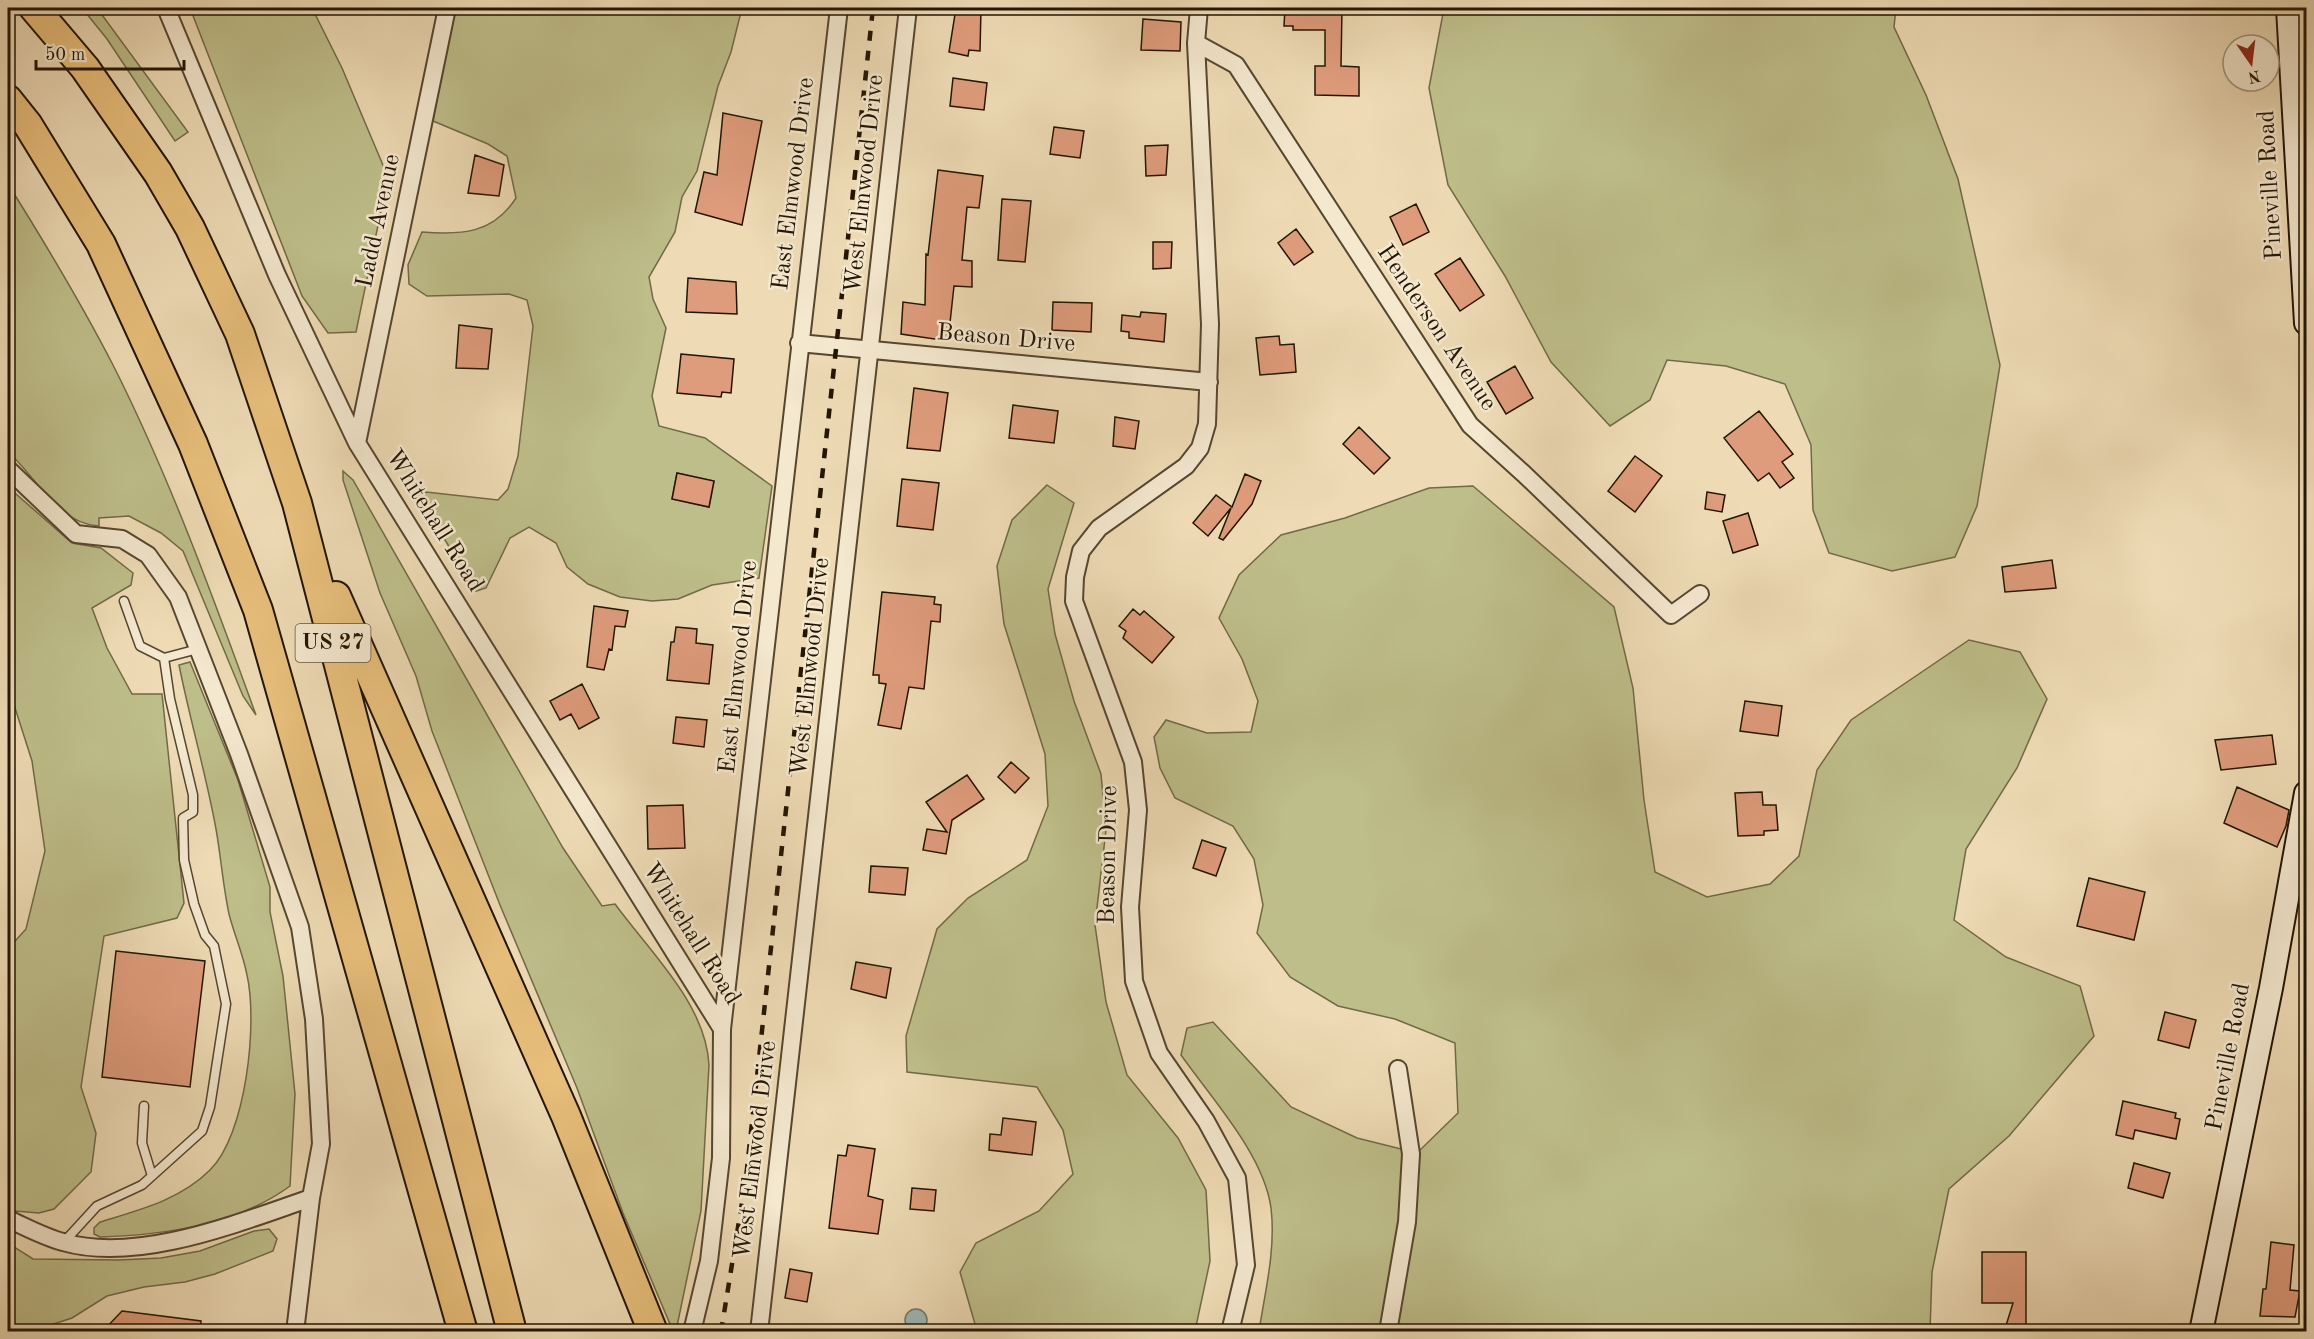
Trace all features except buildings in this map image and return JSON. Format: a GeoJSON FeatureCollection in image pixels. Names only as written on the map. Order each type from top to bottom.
{"type":"FeatureCollection","features":[{"type":"Feature","properties":{"kind":"highway","name":"US 27"},"geometry":{"type":"LineString","coordinates":[[34,8],[85,68],[158,173],[190,228],[240,334],[297,503],[512,1332]]}},
{"type":"Feature","properties":{"kind":"highway","name":"US 27"},"geometry":{"type":"LineString","coordinates":[[8,100],[28,125],[101,244],[194,444],[258,610],[463,1332]]}},
{"type":"Feature","properties":{"kind":"highway"},"geometry":{"type":"LineString","coordinates":[[297,503],[363,661],[566,1116],[653,1332]]}},
{"type":"Feature","properties":{"kind":"main road","name":"Pineville Road"},"geometry":{"type":"LineString","coordinates":[[2288,8],[2307,323]]}},
{"type":"Feature","properties":{"kind":"main road","name":"Pineville Road"},"geometry":{"type":"LineString","coordinates":[[2201,1332],[2271,988],[2307,793]]}},
{"type":"Feature","properties":{"kind":"street","name":"Whitehall Road"},"geometry":{"type":"LineString","coordinates":[[166,8],[277,275],[357,443],[722,1029]]}},
{"type":"Feature","properties":{"kind":"street","name":"Ladd Avenue"},"geometry":{"type":"LineString","coordinates":[[357,443],[447,8]]}},
{"type":"Feature","properties":{"kind":"street","name":"East Elmwood Drive"},"geometry":{"type":"LineString","coordinates":[[692,1332],[709,1261],[721,1158],[722,1029],[839,8]]}},
{"type":"Feature","properties":{"kind":"street","name":"West Elmwood Drive"},"geometry":{"type":"LineString","coordinates":[[759,1332],[908,8]]}},
{"type":"Feature","properties":{"kind":"street","name":"Beason Drive"},"geometry":{"type":"LineString","coordinates":[[1199,8],[1196,43],[1210,324],[1207,424],[1200,448],[1186,466],[1099,528],[1081,551],[1075,578],[1074,601],[1132,762],[1138,810],[1130,907],[1134,981],[1159,1053],[1206,1121],[1237,1178],[1246,1265],[1230,1332]]}},
{"type":"Feature","properties":{"kind":"street","name":"Henderson Avenue"},"geometry":{"type":"LineString","coordinates":[[1196,43],[1236,65],[1470,425],[1671,615],[1700,594]]}},
{"type":"Feature","properties":{"kind":"street","name":"Beason Drive"},"geometry":{"type":"LineString","coordinates":[[799,343],[1209,382]]}},
{"type":"Feature","properties":{"kind":"street"},"geometry":{"type":"LineString","coordinates":[[8,469],[76,534],[122,539],[148,555],[177,597],[239,754],[300,927],[314,1019],[321,1144],[310,1198],[295,1332]]}},
{"type":"Feature","properties":{"kind":"street"},"geometry":{"type":"LineString","coordinates":[[1388,1332],[1407,1222],[1411,1154],[1398,1069]]}},
{"type":"Feature","properties":{"kind":"street"},"geometry":{"type":"LineString","coordinates":[[8,1220],[63,1242],[92,1247],[131,1245],[202,1235],[310,1198]]}},
{"type":"Feature","properties":{"kind":"lane"},"geometry":{"type":"LineString","coordinates":[[124,601],[140,646],[165,658],[198,649]]}},
{"type":"Feature","properties":{"kind":"lane"},"geometry":{"type":"LineString","coordinates":[[63,1242],[97,1206],[142,1185],[202,1131],[210,1107],[226,1004],[214,946],[205,935],[194,904],[184,860],[183,818],[193,812],[194,795],[171,699],[165,658]]}},
{"type":"Feature","properties":{"kind":"lane"},"geometry":{"type":"LineString","coordinates":[[144,1106],[142,1143],[152,1176]]}},
{"type":"Feature","properties":{"kind":"green space"},"geometry":{"type":"Polygon","coordinates":[[[82,8],[97,8],[188,132],[175,141],[107,39],[82,8]]]}},
{"type":"Feature","properties":{"kind":"green space"},"geometry":{"type":"Polygon","coordinates":[[[190,8],[312,8],[342,68],[388,177],[356,332],[328,333],[302,296],[190,8]]]}},
{"type":"Feature","properties":{"kind":"green space"},"geometry":{"type":"Polygon","coordinates":[[[454,8],[742,8],[731,52],[718,86],[697,171],[682,197],[675,232],[649,277],[653,299],[666,328],[652,396],[659,426],[705,438],[772,486],[759,578],[712,585],[678,599],[652,601],[620,597],[588,584],[567,567],[556,543],[529,527],[510,538],[486,588],[476,591],[417,494],[426,492],[498,500],[508,489],[518,456],[533,326],[527,300],[509,294],[427,296],[409,284],[408,265],[422,232],[450,233],[475,230],[497,219],[516,198],[507,156],[488,144],[433,121],[454,8]],[[677,473],[672,499],[709,507],[714,481],[677,473]]]}},
{"type":"Feature","properties":{"kind":"green space"},"geometry":{"type":"Polygon","coordinates":[[[1444,8],[1896,8],[1894,27],[1926,95],[1958,179],[2000,365],[1977,506],[1955,557],[1892,571],[1829,553],[1813,510],[1811,445],[1785,384],[1726,366],[1667,360],[1650,400],[1610,426],[1551,362],[1505,276],[1448,185],[1429,88],[1444,8]]]}},
{"type":"Feature","properties":{"kind":"green space"},"geometry":{"type":"Polygon","coordinates":[[[8,184],[75,296],[134,408],[190,538],[256,715],[243,696],[183,551],[161,533],[129,516],[99,518],[99,526],[71,517],[49,498],[8,452],[8,184]]]}},
{"type":"Feature","properties":{"kind":"green space"},"geometry":{"type":"Polygon","coordinates":[[[343,471],[353,480],[563,848],[602,906],[615,904],[659,960],[687,1000],[698,1021],[706,1043],[709,1065],[701,1211],[676,1331],[673,1331],[623,1213],[577,1088],[500,905],[432,731],[416,676],[380,593],[343,480],[343,471]]]}},
{"type":"Feature","properties":{"kind":"green space"},"geometry":{"type":"Polygon","coordinates":[[[1047,485],[1074,503],[1048,589],[1055,634],[1074,701],[1101,774],[1106,830],[1095,925],[1106,1002],[1127,1075],[1178,1138],[1206,1190],[1210,1261],[1195,1331],[977,1331],[960,1272],[976,1243],[1039,1211],[1073,1174],[1063,1130],[1037,1087],[907,1072],[906,1036],[937,929],[968,898],[1027,860],[1048,806],[1045,754],[1004,624],[997,566],[1012,520],[1047,485]]]}},
{"type":"Feature","properties":{"kind":"green space"},"geometry":{"type":"Polygon","coordinates":[[[1473,486],[1614,607],[1633,688],[1644,800],[1655,872],[1707,897],[1770,884],[1799,856],[1817,770],[1851,720],[1969,640],[2020,652],[2047,699],[2017,768],[1966,849],[1954,920],[2006,957],[2080,986],[2094,1036],[2009,1136],[1949,1189],[1932,1272],[1930,1331],[1259,1331],[1269,1270],[1272,1239],[1271,1208],[1266,1188],[1248,1148],[1181,1055],[1187,1028],[1213,1022],[1291,1107],[1357,1138],[1417,1153],[1458,1113],[1455,1043],[1395,1019],[1338,1006],[1290,977],[1257,933],[1263,905],[1254,859],[1233,826],[1175,798],[1160,768],[1154,737],[1166,720],[1207,733],[1251,732],[1258,701],[1242,659],[1219,618],[1239,575],[1281,535],[1345,518],[1429,488],[1473,486]]]}},
{"type":"Feature","properties":{"kind":"green space"},"geometry":{"type":"Polygon","coordinates":[[[8,487],[72,543],[101,548],[133,573],[131,585],[92,608],[107,648],[132,694],[162,694],[184,903],[177,918],[104,936],[81,1087],[96,1133],[91,1172],[54,1209],[39,1213],[15,1211],[8,1221],[8,949],[26,929],[45,851],[32,761],[8,686],[8,487]]]}},
{"type":"Feature","properties":{"kind":"green space"},"geometry":{"type":"Polygon","coordinates":[[[190,662],[238,780],[270,887],[270,912],[283,976],[295,1094],[290,1186],[247,1210],[223,1219],[149,1234],[100,1237],[94,1234],[94,1228],[100,1222],[158,1203],[186,1189],[210,1170],[222,1154],[233,1132],[246,1077],[250,1049],[250,996],[245,967],[229,914],[212,808],[179,665],[190,662]]]}},
{"type":"Feature","properties":{"kind":"green space"},"geometry":{"type":"Polygon","coordinates":[[[269,1229],[277,1239],[273,1251],[215,1274],[185,1282],[144,1287],[107,1296],[72,1318],[38,1329],[8,1331],[8,1243],[33,1259],[161,1258],[200,1251],[254,1231],[269,1229]]]}},
{"type":"Feature","properties":{"kind":"water"},"geometry":{"type":"Polygon","coordinates":[[[916,1309],[924,1312],[927,1320],[924,1328],[916,1331],[908,1328],[905,1320],[908,1312],[916,1309]]]}},
{"type":"Feature","properties":{"kind":"railway"},"geometry":{"type":"LineString","coordinates":[[721,1332],[746,1178],[873,8]]}}]}
